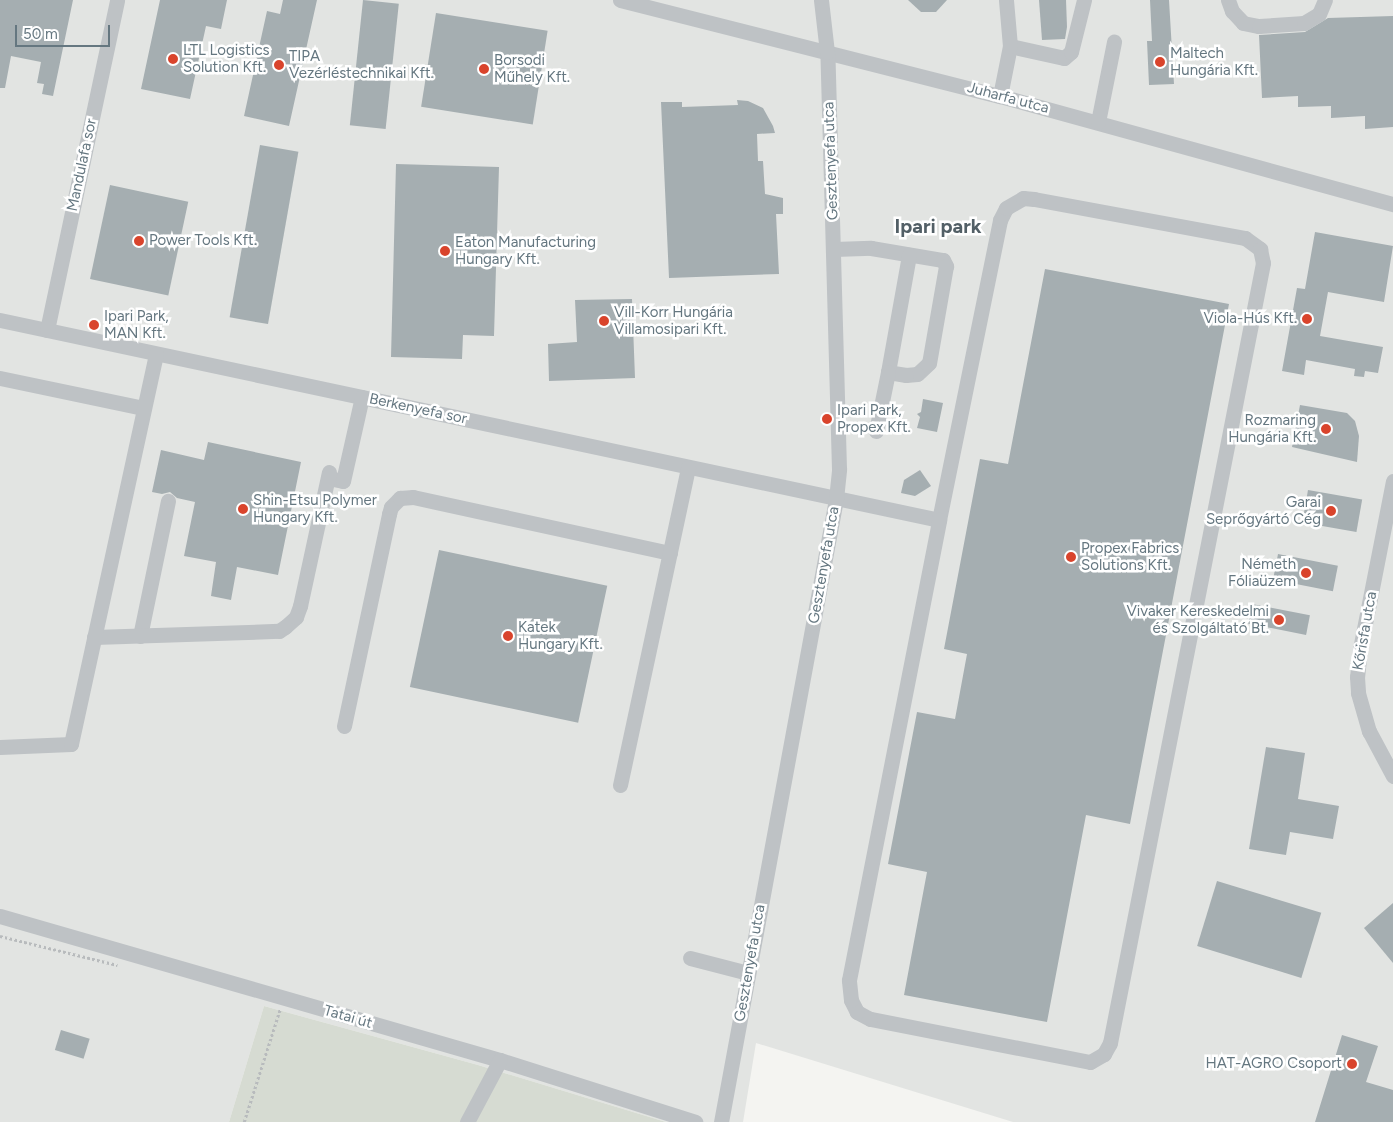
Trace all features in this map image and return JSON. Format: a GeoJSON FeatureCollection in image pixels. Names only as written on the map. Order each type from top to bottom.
{"type":"FeatureCollection","features":[{"type":"Feature","properties":{"kind":"street","name":"Mandulafa sor"},"geometry":{"type":"LineString","coordinates":[[47,330],[117,0]]}},
{"type":"Feature","properties":{"kind":"street","name":"Juharfa utca"},"geometry":{"type":"LineString","coordinates":[[620,0],[1000,96],[1393,204]]}},
{"type":"Feature","properties":{"kind":"street","name":"Gesztenyefa utca"},"geometry":{"type":"LineString","coordinates":[[721,1122],[836,499],[839,469],[839,411],[828,52],[821,0]]}},
{"type":"Feature","properties":{"kind":"street"},"geometry":{"type":"LineString","coordinates":[[1000,96],[1010,46],[1006,0]]}},
{"type":"Feature","properties":{"kind":"street"},"geometry":{"type":"LineString","coordinates":[[1010,46],[1064,58],[1071,52],[1084,0]]}},
{"type":"Feature","properties":{"kind":"street"},"geometry":{"type":"LineString","coordinates":[[1228,0],[1232,11],[1243,24],[1259,26],[1304,23],[1319,14],[1325,0]]}},
{"type":"Feature","properties":{"kind":"street"},"geometry":{"type":"LineString","coordinates":[[1098,122],[1114,42]]}},
{"type":"Feature","properties":{"kind":"street"},"geometry":{"type":"LineString","coordinates":[[1023,198],[1034,199],[1245,238],[1260,249],[1264,263],[1110,1043],[1104,1054],[1090,1062],[870,1020],[857,1012],[851,1000],[849,980],[939,520],[1000,220],[1006,208],[1023,198]]}},
{"type":"Feature","properties":{"kind":"street"},"geometry":{"type":"LineString","coordinates":[[834,249],[871,248],[938,258],[943,260],[946,266],[929,363],[917,374],[888,372]]}},
{"type":"Feature","properties":{"kind":"street"},"geometry":{"type":"LineString","coordinates":[[876,431],[909,254]]}},
{"type":"Feature","properties":{"kind":"street","name":"Berkenyefa sor"},"geometry":{"type":"LineString","coordinates":[[0,320],[939,520]]}},
{"type":"Feature","properties":{"kind":"street"},"geometry":{"type":"LineString","coordinates":[[0,747],[71,744],[156,354]]}},
{"type":"Feature","properties":{"kind":"street"},"geometry":{"type":"LineString","coordinates":[[0,378],[144,408]]}},
{"type":"Feature","properties":{"kind":"street"},"geometry":{"type":"LineString","coordinates":[[94,637],[279,631],[292,623],[300,606],[329,475],[343,481],[362,397]]}},
{"type":"Feature","properties":{"kind":"street"},"geometry":{"type":"LineString","coordinates":[[620,785],[688,467]]}},
{"type":"Feature","properties":{"kind":"street","name":"Kőrisfa utca"},"geometry":{"type":"LineString","coordinates":[[1393,481],[1360,649],[1357,677],[1358,693],[1369,731],[1393,776]]}},
{"type":"Feature","properties":{"kind":"street"},"geometry":{"type":"LineString","coordinates":[[344,726],[389,514],[391,507],[400,498],[413,497],[670,553]]}},
{"type":"Feature","properties":{"kind":"street"},"geometry":{"type":"LineString","coordinates":[[140,636],[168,501]]}},
{"type":"Feature","properties":{"kind":"street","name":"Tatai út"},"geometry":{"type":"LineString","coordinates":[[0,916],[500,1060],[696,1122]]}},
{"type":"Feature","properties":{"kind":"street"},"geometry":{"type":"LineString","coordinates":[[690,958],[748,973]]}},
{"type":"Feature","properties":{"kind":"street"},"geometry":{"type":"LineString","coordinates":[[467,1122],[500,1060]]}},
{"type":"Feature","properties":{"kind":"path"},"geometry":{"type":"LineString","coordinates":[[244,1122],[282,998]]}},
{"type":"Feature","properties":{"kind":"shaded area"},"geometry":{"type":"Polygon","coordinates":[[[0,0],[1393,0],[1393,1122],[1013,1122],[756,1043],[743,1122],[666,1122],[478,1065],[264,1006],[229,1122],[0,1122],[0,0]]]}},
{"type":"Feature","properties":{"kind":"shaded area"},"geometry":{"type":"Polygon","coordinates":[[[264,1006],[478,1065],[666,1122],[229,1122],[264,1006]]]}},
{"type":"Feature","properties":{"kind":"building"},"geometry":{"type":"Polygon","coordinates":[[[0,0],[73,0],[53,96],[42,94],[44,84],[37,83],[41,62],[11,56],[5,88],[0,88],[0,0]]]}},
{"type":"Feature","properties":{"kind":"building","name":"LTL Logistics Solution Kft."},"geometry":{"type":"Polygon","coordinates":[[[160,0],[227,0],[221,29],[206,26],[190,99],[141,89],[160,0]]]}},
{"type":"Feature","properties":{"kind":"building","name":"TIPA Vezérléstechnikai Kft."},"geometry":{"type":"Polygon","coordinates":[[[283,0],[317,0],[289,126],[244,116],[267,11],[280,14],[283,0]]]}},
{"type":"Feature","properties":{"kind":"building"},"geometry":{"type":"Polygon","coordinates":[[[363,0],[399,4],[386,129],[350,125],[363,0]]]}},
{"type":"Feature","properties":{"kind":"building"},"geometry":{"type":"Polygon","coordinates":[[[908,0],[947,0],[936,12],[921,12],[908,0]]]}},
{"type":"Feature","properties":{"kind":"building"},"geometry":{"type":"Polygon","coordinates":[[[1039,0],[1066,0],[1067,27],[1065,39],[1042,40],[1039,0]]]}},
{"type":"Feature","properties":{"kind":"building","name":"Maltech Hungária Kft."},"geometry":{"type":"Polygon","coordinates":[[[1150,0],[1169,0],[1174,84],[1149,85],[1147,41],[1152,41],[1150,0]]]}},
{"type":"Feature","properties":{"kind":"building","name":"Borsodi Műhely Kft."},"geometry":{"type":"Polygon","coordinates":[[[436,13],[548,31],[533,125],[421,107],[436,13]]]}},
{"type":"Feature","properties":{"kind":"building"},"geometry":{"type":"Polygon","coordinates":[[[1393,16],[1393,127],[1365,129],[1365,116],[1331,118],[1331,106],[1298,107],[1298,96],[1262,98],[1259,35],[1305,32],[1328,18],[1393,16]]]}},
{"type":"Feature","properties":{"kind":"building"},"geometry":{"type":"Polygon","coordinates":[[[737,100],[748,101],[763,108],[775,133],[757,134],[758,161],[763,161],[765,194],[783,198],[783,214],[776,214],[779,274],[669,278],[661,102],[682,102],[682,107],[738,105],[737,100]]]}},
{"type":"Feature","properties":{"kind":"building"},"geometry":{"type":"Polygon","coordinates":[[[260,145],[298,152],[268,324],[230,317],[260,145]]]}},
{"type":"Feature","properties":{"kind":"building","name":"Eaton Manufacturing Hungary Kft."},"geometry":{"type":"Polygon","coordinates":[[[396,164],[499,167],[494,336],[463,335],[462,359],[391,357],[396,164]]]}},
{"type":"Feature","properties":{"kind":"building","name":"Power Tools Kft."},"geometry":{"type":"Polygon","coordinates":[[[110,185],[188,202],[168,296],[90,279],[110,185]]]}},
{"type":"Feature","properties":{"kind":"building","name":"Viola-Hús Kft."},"geometry":{"type":"Polygon","coordinates":[[[1315,232],[1393,246],[1384,302],[1328,292],[1320,336],[1383,347],[1378,373],[1365,371],[1364,377],[1354,376],[1355,369],[1306,360],[1304,375],[1282,371],[1297,288],[1305,289],[1315,232]]]}},
{"type":"Feature","properties":{"kind":"building","name":"Propex Fabrics Solutions Kft."},"geometry":{"type":"Polygon","coordinates":[[[1045,269],[1229,304],[1130,824],[1086,815],[1047,1022],[904,995],[927,872],[888,864],[917,712],[955,719],[967,654],[944,649],[980,459],[1008,464],[1045,269]]]}},
{"type":"Feature","properties":{"kind":"building","name":"Vill-Korr Hungária Villamosipari Kft."},"geometry":{"type":"Polygon","coordinates":[[[632,299],[635,378],[549,381],[548,344],[577,342],[575,300],[632,299]]]}},
{"type":"Feature","properties":{"kind":"building"},"geometry":{"type":"Polygon","coordinates":[[[923,399],[943,403],[937,432],[917,428],[920,417],[917,414],[921,412],[923,399]]]}},
{"type":"Feature","properties":{"kind":"building","name":"Rozmaring Hungária Kft."},"geometry":{"type":"Polygon","coordinates":[[[1300,405],[1347,413],[1355,421],[1359,436],[1357,462],[1292,447],[1300,405]]]}},
{"type":"Feature","properties":{"kind":"building","name":"Shin-Etsu Polymer Hungary Kft."},"geometry":{"type":"Polygon","coordinates":[[[208,442],[301,462],[278,575],[237,567],[231,600],[211,596],[216,562],[184,556],[195,502],[177,498],[170,492],[162,494],[152,492],[161,450],[204,460],[208,442]]]}},
{"type":"Feature","properties":{"kind":"building"},"geometry":{"type":"Polygon","coordinates":[[[920,470],[931,486],[915,496],[901,493],[904,480],[920,470]]]}},
{"type":"Feature","properties":{"kind":"building","name":"Garai Seprőgyártó Cég"},"geometry":{"type":"Polygon","coordinates":[[[1308,490],[1362,500],[1356,532],[1302,522],[1308,490]]]}},
{"type":"Feature","properties":{"kind":"building","name":"Katek Hungary Kft."},"geometry":{"type":"Polygon","coordinates":[[[439,550],[607,586],[578,723],[410,687],[439,550]]]}},
{"type":"Feature","properties":{"kind":"building","name":"Németh Fóliaüzem"},"geometry":{"type":"Polygon","coordinates":[[[1278,554],[1338,566],[1333,591],[1273,580],[1278,554]]]}},
{"type":"Feature","properties":{"kind":"building","name":"Vivaker Kereskedelmi és Szolgáltató Bt."},"geometry":{"type":"Polygon","coordinates":[[[1252,604],[1310,615],[1306,635],[1248,624],[1252,604]]]}},
{"type":"Feature","properties":{"kind":"building"},"geometry":{"type":"Polygon","coordinates":[[[1266,747],[1305,753],[1298,799],[1339,806],[1333,839],[1290,832],[1286,855],[1249,849],[1266,747]]]}},
{"type":"Feature","properties":{"kind":"building"},"geometry":{"type":"Polygon","coordinates":[[[1217,881],[1321,913],[1301,978],[1197,946],[1217,881]]]}},
{"type":"Feature","properties":{"kind":"building"},"geometry":{"type":"Polygon","coordinates":[[[1393,903],[1393,963],[1364,928],[1393,903]]]}},
{"type":"Feature","properties":{"kind":"building"},"geometry":{"type":"Polygon","coordinates":[[[61,1030],[90,1039],[84,1059],[55,1050],[61,1030]]]}},
{"type":"Feature","properties":{"kind":"building","name":"HAT-AGRO Csoport"},"geometry":{"type":"Polygon","coordinates":[[[1342,1035],[1378,1046],[1366,1082],[1393,1090],[1393,1122],[1315,1122],[1342,1035]]]}},
{"type":"Feature","properties":{"kind":"place","name":"LTL Logistics Solution Kft."},"geometry":{"type":"Point","coordinates":[173,59]}},
{"type":"Feature","properties":{"kind":"place","name":"Maltech Hungária Kft."},"geometry":{"type":"Point","coordinates":[1160,62]}},
{"type":"Feature","properties":{"kind":"place","name":"TIPA Vezérléstechnikai Kft."},"geometry":{"type":"Point","coordinates":[279,65]}},
{"type":"Feature","properties":{"kind":"place","name":"Borsodi Műhely Kft."},"geometry":{"type":"Point","coordinates":[484,69]}},
{"type":"Feature","properties":{"kind":"place","name":"Power Tools Kft."},"geometry":{"type":"Point","coordinates":[139,241]}},
{"type":"Feature","properties":{"kind":"place","name":"Eaton Manufacturing Hungary Kft."},"geometry":{"type":"Point","coordinates":[445,251]}},
{"type":"Feature","properties":{"kind":"place","name":"Viola-Hús Kft."},"geometry":{"type":"Point","coordinates":[1307,319]}},
{"type":"Feature","properties":{"kind":"place","name":"Vill-Korr Hungária Villamosipari Kft."},"geometry":{"type":"Point","coordinates":[604,321]}},
{"type":"Feature","properties":{"kind":"place","name":"Ipari Park, MAN Kft."},"geometry":{"type":"Point","coordinates":[94,325]}},
{"type":"Feature","properties":{"kind":"place","name":"Ipari Park, Propex Kft."},"geometry":{"type":"Point","coordinates":[827,419]}},
{"type":"Feature","properties":{"kind":"place","name":"Rozmaring Hungária Kft."},"geometry":{"type":"Point","coordinates":[1326,429]}},
{"type":"Feature","properties":{"kind":"place","name":"Shin-Etsu Polymer Hungary Kft."},"geometry":{"type":"Point","coordinates":[243,509]}},
{"type":"Feature","properties":{"kind":"place","name":"Garai Seprőgyártó Cég"},"geometry":{"type":"Point","coordinates":[1331,511]}},
{"type":"Feature","properties":{"kind":"place","name":"Propex Fabrics Solutions Kft."},"geometry":{"type":"Point","coordinates":[1071,557]}},
{"type":"Feature","properties":{"kind":"place","name":"Németh Fóliaüzem"},"geometry":{"type":"Point","coordinates":[1306,573]}},
{"type":"Feature","properties":{"kind":"place","name":"Vivaker Kereskedelmi és Szolgáltató Bt."},"geometry":{"type":"Point","coordinates":[1279,620]}},
{"type":"Feature","properties":{"kind":"place","name":"Katek Hungary Kft."},"geometry":{"type":"Point","coordinates":[508,636]}},
{"type":"Feature","properties":{"kind":"place","name":"HAT-AGRO Csoport"},"geometry":{"type":"Point","coordinates":[1352,1064]}},
{"type":"Feature","properties":{"kind":"district","name":"Ipari park"},"geometry":{"type":"Point","coordinates":[938,226]}}]}
